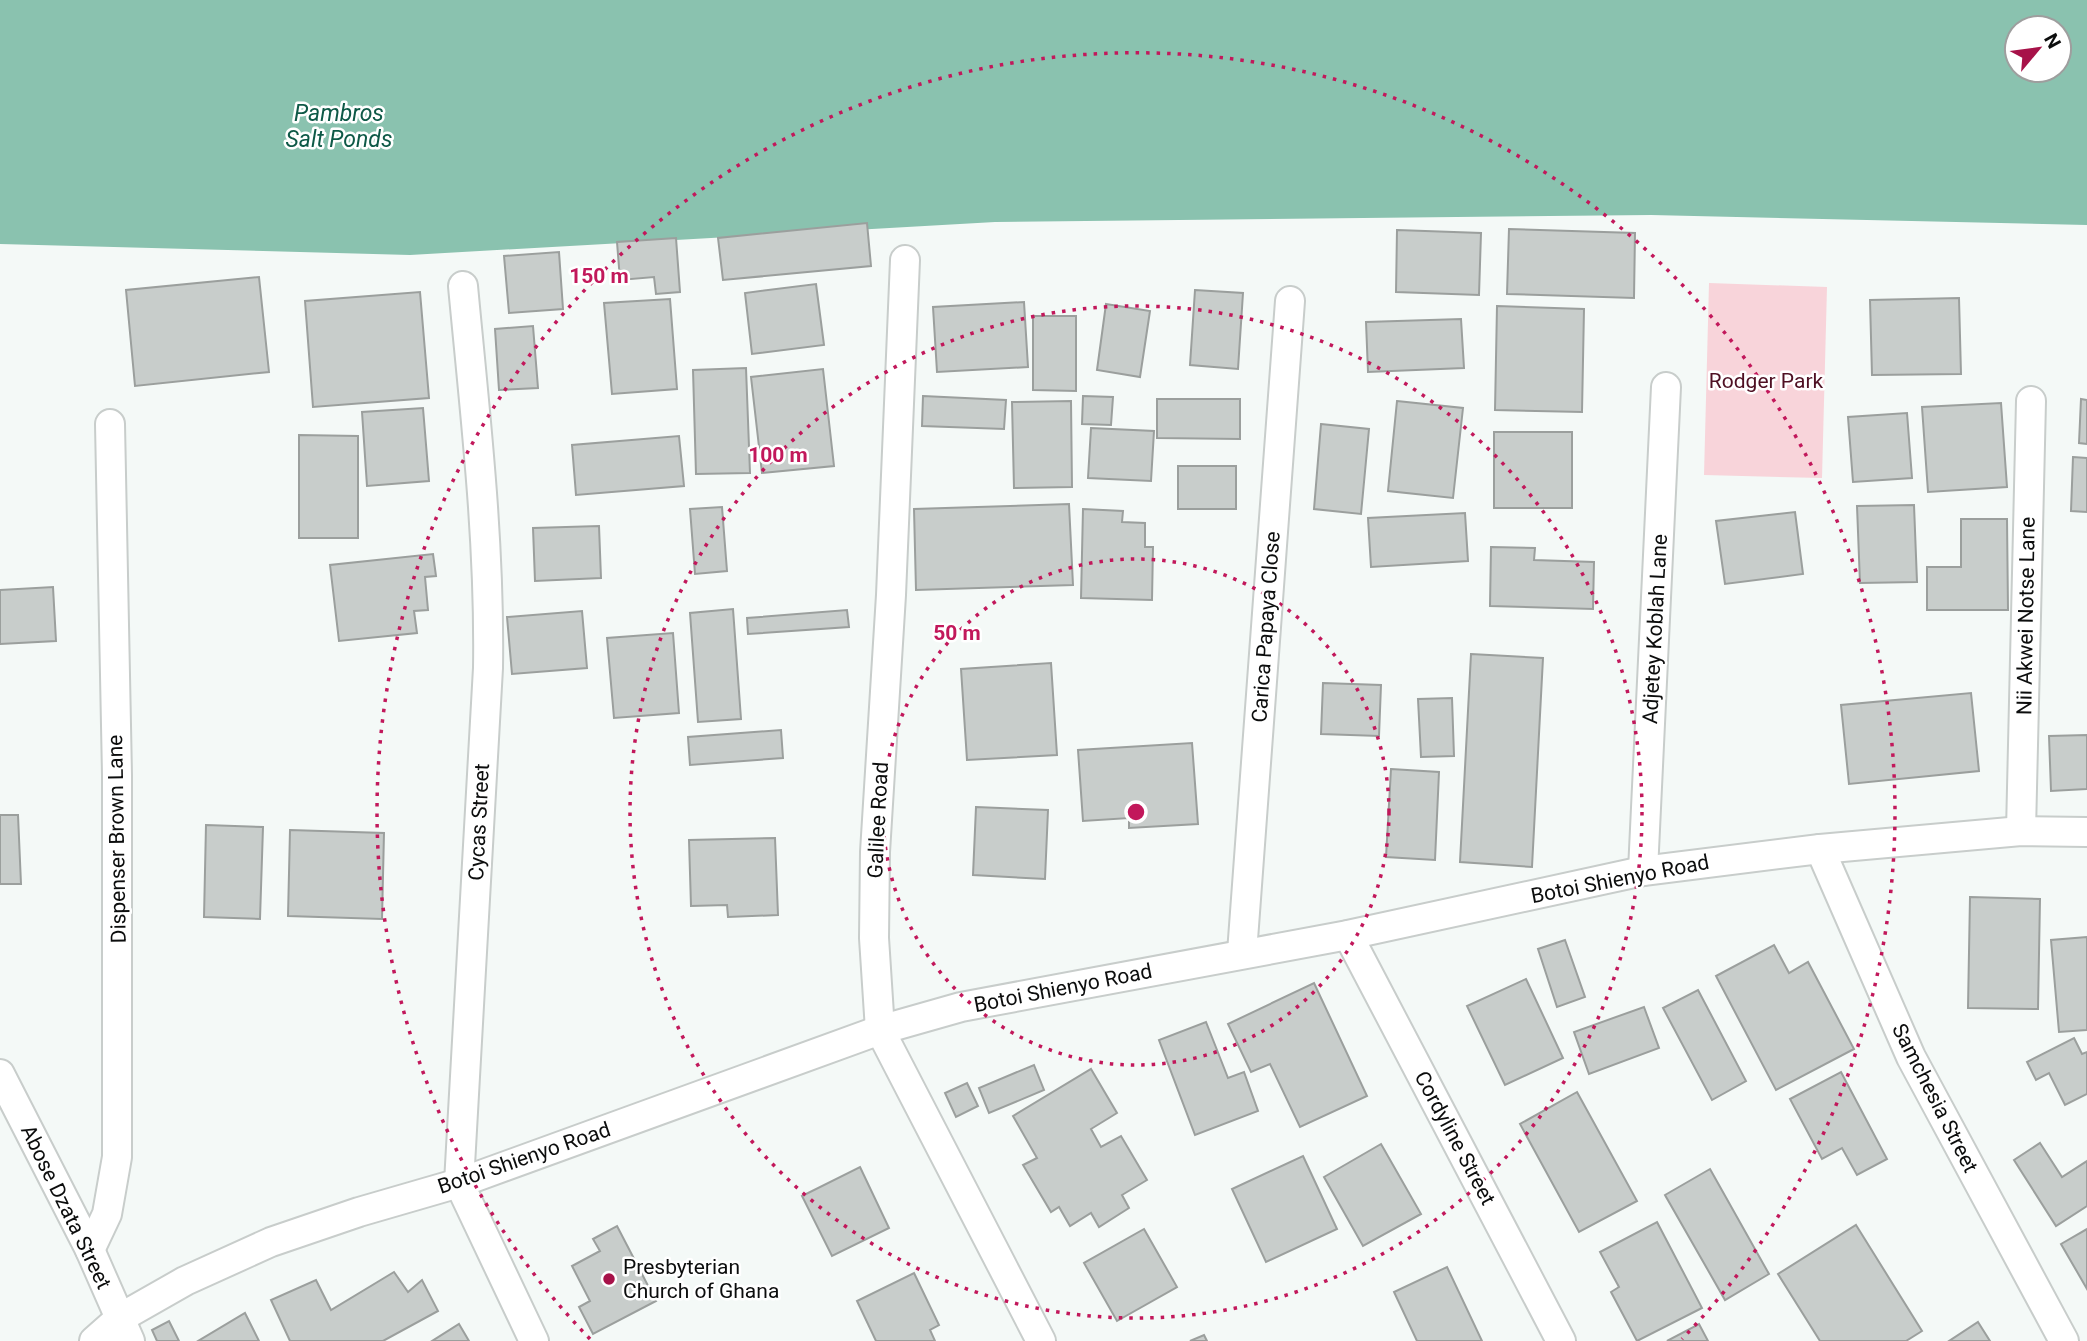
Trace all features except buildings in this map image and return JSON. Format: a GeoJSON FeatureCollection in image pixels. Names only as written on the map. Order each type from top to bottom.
{"type":"FeatureCollection","features":[{"type":"Feature","properties":{"kind":"street","name":"Galilee Road"},"geometry":{"type":"LineString","coordinates":[[905,260],[891,596],[875,852],[874,938],[880,1030],[1041,1341]]}},
{"type":"Feature","properties":{"kind":"street","name":"Cycas Street"},"geometry":{"type":"LineString","coordinates":[[463,286],[486,519],[489,588],[487,681],[459,1183],[534,1341]]}},
{"type":"Feature","properties":{"kind":"street","name":"Carica Papaya Close"},"geometry":{"type":"LineString","coordinates":[[1242,953],[1290,301]]}},
{"type":"Feature","properties":{"kind":"street","name":"Adjetey Koblah Lane"},"geometry":{"type":"LineString","coordinates":[[1643,871],[1666,387]]}},
{"type":"Feature","properties":{"kind":"street","name":"Nii Akwei Notse Lane"},"geometry":{"type":"LineString","coordinates":[[2021,831],[2031,401]]}},
{"type":"Feature","properties":{"kind":"street","name":"Dispenser Brown Lane"},"geometry":{"type":"LineString","coordinates":[[90,1250],[107,1213],[117,1157],[117,802],[110,424]]}},
{"type":"Feature","properties":{"kind":"street","name":"Botoi Shienyo Road"},"geometry":{"type":"LineString","coordinates":[[94,1341],[125,1329],[185,1281],[271,1242],[359,1212],[459,1183],[880,1030],[961,1007],[1348,934],[1643,871],[1820,849],[2021,831],[2087,832]]}},
{"type":"Feature","properties":{"kind":"street","name":"Samchesia Street"},"geometry":{"type":"LineString","coordinates":[[1820,849],[1911,1057],[2064,1341]]}},
{"type":"Feature","properties":{"kind":"street","name":"Cordyline Street"},"geometry":{"type":"LineString","coordinates":[[1348,934],[1561,1341]]}},
{"type":"Feature","properties":{"kind":"street","name":"Abose Dzata Street"},"geometry":{"type":"LineString","coordinates":[[0,1074],[90,1250],[125,1329]]}},
{"type":"Feature","properties":{"kind":"green space","name":"Rodger Park"},"geometry":{"type":"Polygon","coordinates":[[[1709,283],[1827,287],[1822,478],[1704,475],[1709,283]]]}},
{"type":"Feature","properties":{"kind":"water","name":"Pambros Salt Ponds"},"geometry":{"type":"Polygon","coordinates":[[[0,0],[2087,0],[2087,225],[1651,215],[995,222],[410,255],[0,244],[0,0]]]}},
{"type":"Feature","properties":{"kind":"place","name":"Presbyterian Church of Ghana"},"geometry":{"type":"Point","coordinates":[609,1279]}}]}
